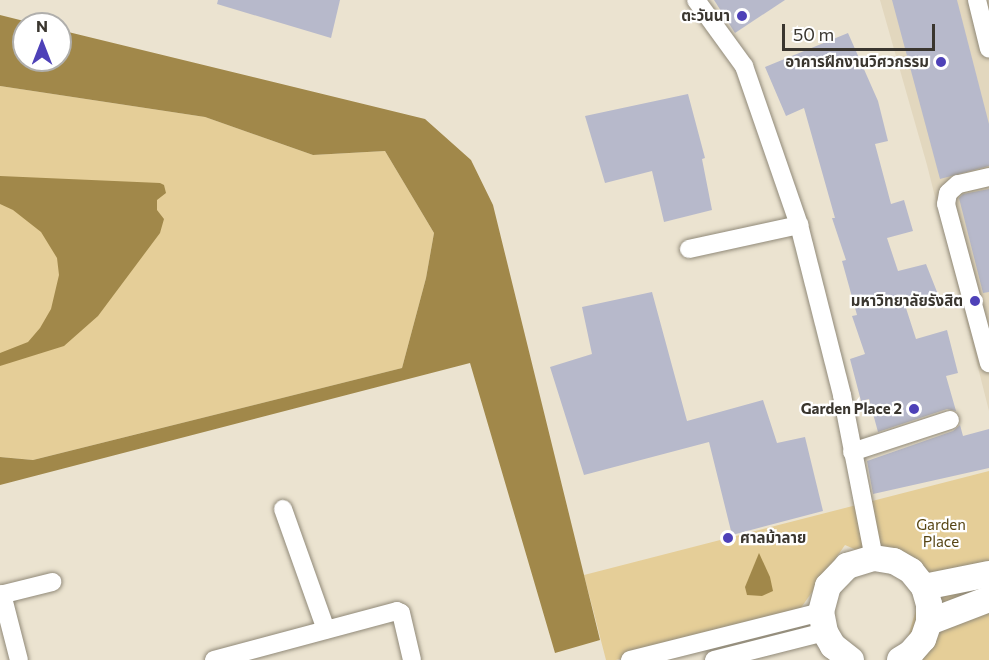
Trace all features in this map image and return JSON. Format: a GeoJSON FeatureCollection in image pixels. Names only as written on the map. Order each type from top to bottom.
{"type":"FeatureCollection","features":[{"type":"Feature","properties":{"kind":"street"},"geometry":{"type":"LineString","coordinates":[[696,0],[744,66],[799,225],[842,395],[874,558]]}},
{"type":"Feature","properties":{"kind":"street"},"geometry":{"type":"LineString","coordinates":[[977,0],[989,49]]}},
{"type":"Feature","properties":{"kind":"street"},"geometry":{"type":"LineString","coordinates":[[989,177],[958,184],[948,193],[946,204],[989,363]]}},
{"type":"Feature","properties":{"kind":"street"},"geometry":{"type":"LineString","coordinates":[[689,249],[799,225]]}},
{"type":"Feature","properties":{"kind":"street"},"geometry":{"type":"LineString","coordinates":[[852,452],[950,420]]}},
{"type":"Feature","properties":{"kind":"street"},"geometry":{"type":"LineString","coordinates":[[284,509],[326,630]]}},
{"type":"Feature","properties":{"kind":"street"},"geometry":{"type":"LineString","coordinates":[[851,660],[833,646],[823,622],[828,586],[847,566],[874,558],[903,566],[924,587],[929,604],[929,622],[923,639],[911,653],[900,660]]}},
{"type":"Feature","properties":{"kind":"street"},"geometry":{"type":"LineString","coordinates":[[924,587],[989,574]]}},
{"type":"Feature","properties":{"kind":"street"},"geometry":{"type":"LineString","coordinates":[[19,660],[1,594],[52,582]]}},
{"type":"Feature","properties":{"kind":"street"},"geometry":{"type":"LineString","coordinates":[[929,622],[989,599]]}},
{"type":"Feature","properties":{"kind":"street"},"geometry":{"type":"LineString","coordinates":[[214,660],[399,611],[412,660]]}},
{"type":"Feature","properties":{"kind":"street"},"geometry":{"type":"LineString","coordinates":[[630,660],[823,622]]}},
{"type":"Feature","properties":{"kind":"street"},"geometry":{"type":"LineString","coordinates":[[714,660],[823,622]]}},
{"type":"Feature","properties":{"kind":"shaded area","name":"มหาวิทยาลัยรังสิต"},"geometry":{"type":"Polygon","coordinates":[[[880,0],[989,0],[989,411],[927,165],[880,0]]]}},
{"type":"Feature","properties":{"kind":"shaded area"},"geometry":{"type":"Polygon","coordinates":[[[0,15],[12,18],[12,72],[72,72],[72,33],[425,119],[471,160],[493,205],[600,640],[555,653],[470,363],[0,485],[0,457],[33,460],[402,368],[426,278],[434,233],[385,151],[313,155],[205,117],[0,86],[0,15]]]}},
{"type":"Feature","properties":{"kind":"shaded area"},"geometry":{"type":"Polygon","coordinates":[[[0,176],[160,183],[164,185],[166,193],[157,200],[157,210],[164,219],[160,233],[98,316],[64,346],[0,366],[0,353],[28,342],[40,328],[51,309],[59,275],[57,258],[41,232],[13,210],[0,204],[0,176]]]}},
{"type":"Feature","properties":{"kind":"shaded area"},"geometry":{"type":"Polygon","coordinates":[[[759,553],[770,577],[773,591],[762,596],[747,595],[745,587],[759,553]]]}},
{"type":"Feature","properties":{"kind":"green space"},"geometry":{"type":"Polygon","coordinates":[[[0,86],[205,117],[313,155],[385,151],[434,233],[426,278],[402,368],[33,460],[0,457],[0,86]]]}},
{"type":"Feature","properties":{"kind":"green space","name":"Garden Place"},"geometry":{"type":"Polygon","coordinates":[[[989,471],[989,660],[901,660],[925,580],[845,545],[798,612],[616,660],[606,660],[584,575],[989,471]]]}},
{"type":"Feature","properties":{"kind":"building"},"geometry":{"type":"Polygon","coordinates":[[[218,0],[340,0],[331,38],[217,4],[218,0]]]}},
{"type":"Feature","properties":{"kind":"building","name":"ตะวันนา"},"geometry":{"type":"Polygon","coordinates":[[[714,0],[785,0],[735,33],[714,0]]]}},
{"type":"Feature","properties":{"kind":"building","name":"อาคารฝึกงานวิศวกรรม"},"geometry":{"type":"Polygon","coordinates":[[[892,0],[957,0],[989,124],[989,166],[940,179],[892,0]]]}},
{"type":"Feature","properties":{"kind":"building"},"geometry":{"type":"Polygon","coordinates":[[[848,33],[878,101],[888,141],[875,144],[891,204],[904,200],[913,231],[887,238],[898,271],[926,264],[939,297],[905,305],[916,339],[947,330],[958,373],[946,376],[956,411],[947,409],[878,432],[869,399],[861,401],[850,359],[865,354],[852,316],[857,315],[842,261],[846,260],[832,218],[835,218],[804,108],[786,116],[765,67],[848,33]]]}},
{"type":"Feature","properties":{"kind":"building"},"geometry":{"type":"Polygon","coordinates":[[[688,94],[705,158],[702,159],[712,210],[664,222],[652,171],[605,183],[585,116],[688,94]]]}},
{"type":"Feature","properties":{"kind":"building"},"geometry":{"type":"Polygon","coordinates":[[[989,189],[989,292],[983,293],[959,198],[963,194],[989,189]]]}},
{"type":"Feature","properties":{"kind":"building"},"geometry":{"type":"Polygon","coordinates":[[[652,292],[687,421],[763,400],[777,443],[805,437],[823,511],[732,535],[709,442],[584,475],[550,367],[592,354],[582,307],[652,292]]]}},
{"type":"Feature","properties":{"kind":"building","name":"Garden Place"},"geometry":{"type":"Polygon","coordinates":[[[960,425],[963,436],[989,429],[989,468],[873,494],[867,461],[953,431],[960,425]]]}},
{"type":"Feature","properties":{"kind":"place","name":"ตะวันนา"},"geometry":{"type":"Point","coordinates":[742,16]}},
{"type":"Feature","properties":{"kind":"place","name":"อาคารฝึกงานวิศวกรรม"},"geometry":{"type":"Point","coordinates":[941,62]}},
{"type":"Feature","properties":{"kind":"place","name":"มหาวิทยาลัยรังสิต"},"geometry":{"type":"Point","coordinates":[975,301]}},
{"type":"Feature","properties":{"kind":"place","name":"Garden Place 2"},"geometry":{"type":"Point","coordinates":[914,409]}},
{"type":"Feature","properties":{"kind":"place","name":"ศาลม้าลาย"},"geometry":{"type":"Point","coordinates":[728,538]}}]}
